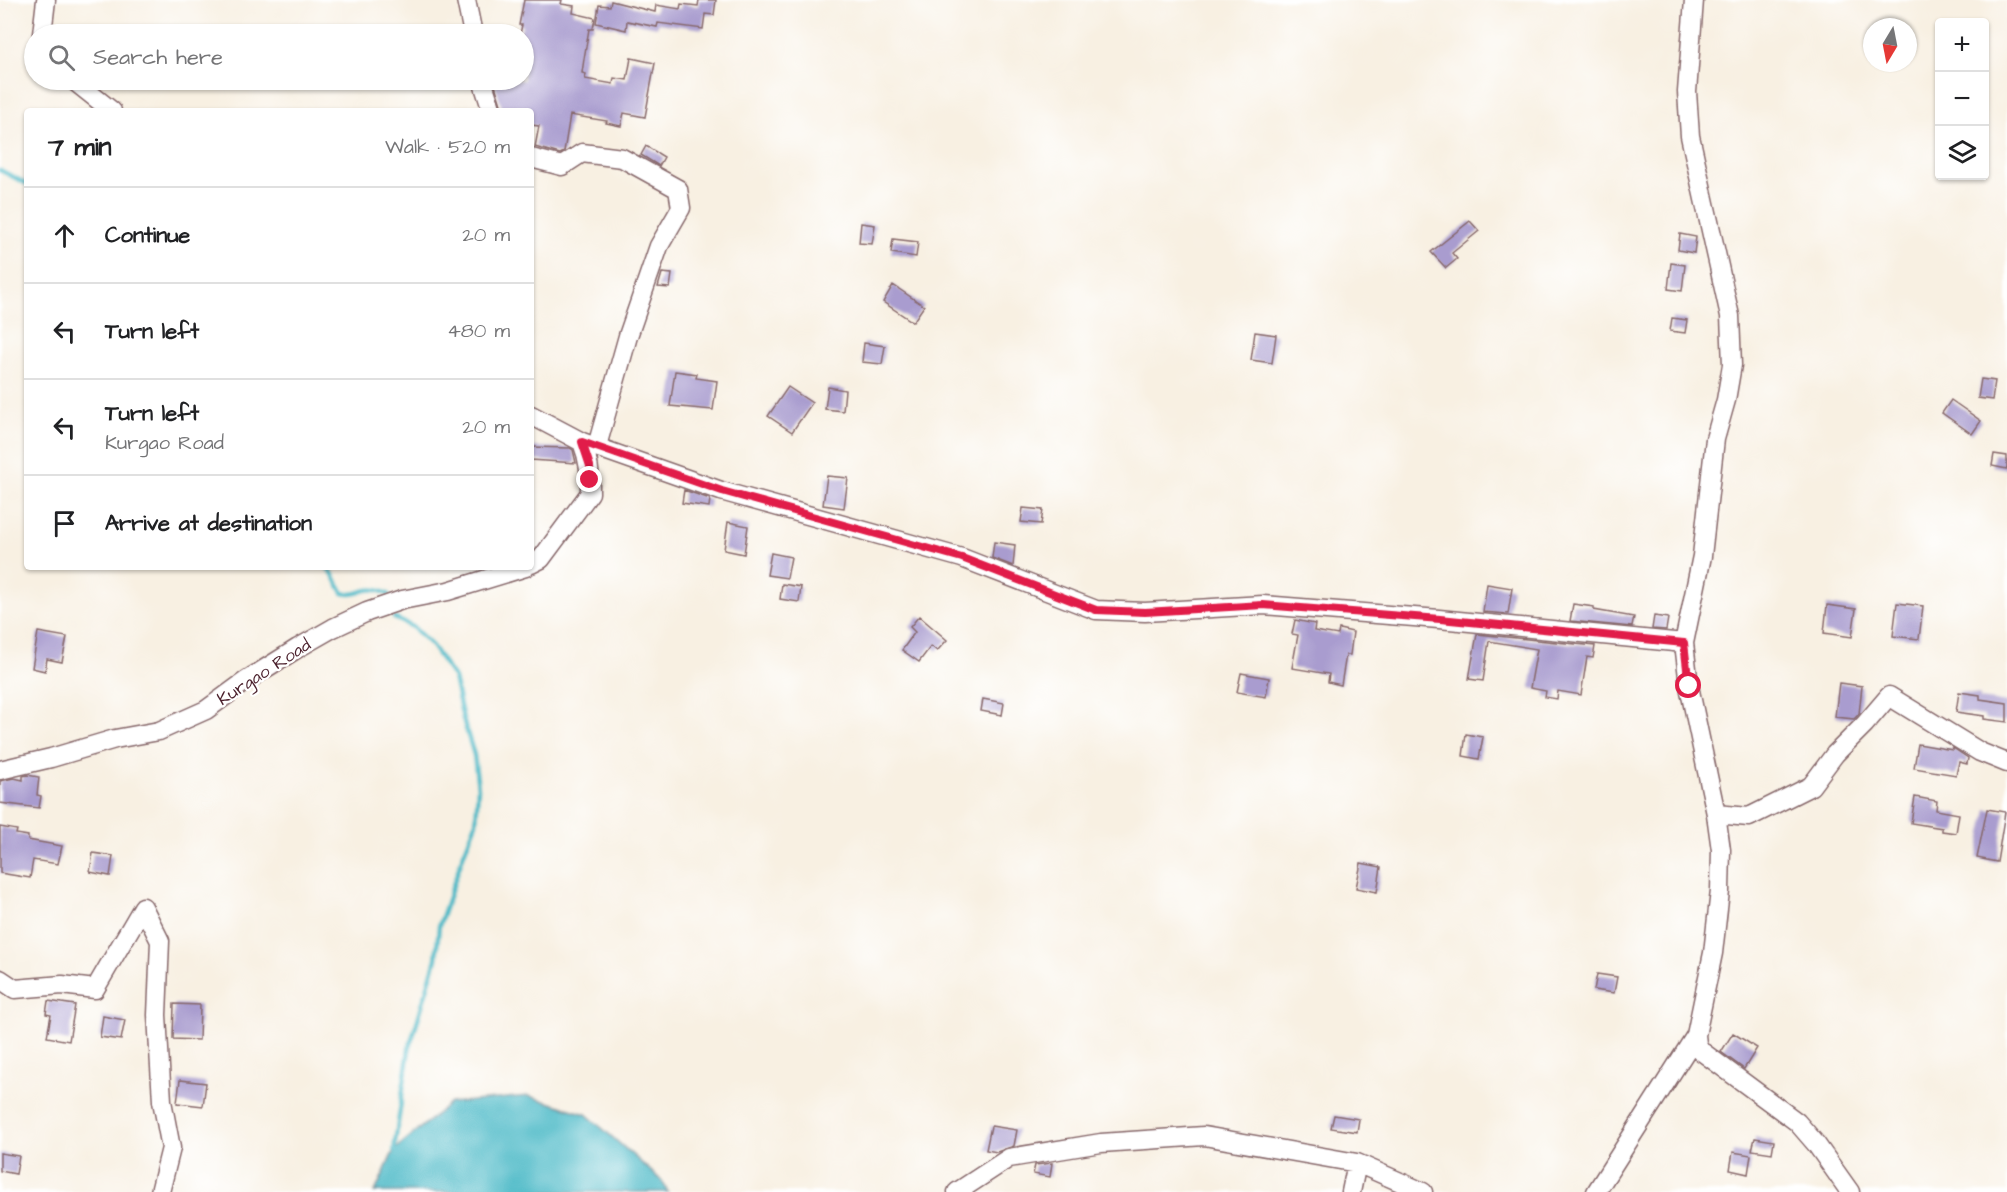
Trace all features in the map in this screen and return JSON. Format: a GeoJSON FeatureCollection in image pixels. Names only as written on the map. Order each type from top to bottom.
{"type":"FeatureCollection","features":[{"type":"Feature","properties":{"kind":"street"},"geometry":{"type":"LineString","coordinates":[[43,24],[46,0]]}},
{"type":"Feature","properties":{"kind":"street"},"geometry":{"type":"LineString","coordinates":[[466,0],[471,24]]}},
{"type":"Feature","properties":{"kind":"street"},"geometry":{"type":"LineString","coordinates":[[1694,0],[1687,92],[1690,136],[1730,316],[1732,365],[1726,400],[1715,439],[1702,556],[1684,643],[1689,686],[1716,814],[1721,850],[1720,891],[1712,961],[1696,1035],[1697,1044],[1701,1051],[1797,1122],[1816,1144],[1850,1192]]}},
{"type":"Feature","properties":{"kind":"street"},"geometry":{"type":"LineString","coordinates":[[86,90],[108,108]]}},
{"type":"Feature","properties":{"kind":"street"},"geometry":{"type":"LineString","coordinates":[[485,90],[491,108]]}},
{"type":"Feature","properties":{"kind":"street"},"geometry":{"type":"LineString","coordinates":[[534,159],[562,166],[582,153],[622,158],[678,189],[681,208],[659,246],[590,444],[590,493],[541,559],[534,562]]}},
{"type":"Feature","properties":{"kind":"street"},"geometry":{"type":"LineString","coordinates":[[534,416],[590,444],[722,491],[962,558],[1096,610],[1145,612],[1263,605],[1440,619],[1684,643]]}},
{"type":"Feature","properties":{"kind":"street","name":"Kurgao Road"},"geometry":{"type":"LineString","coordinates":[[0,770],[115,739],[159,731],[206,710],[298,648],[367,612],[402,600],[448,591],[516,570]]}},
{"type":"Feature","properties":{"kind":"street"},"geometry":{"type":"LineString","coordinates":[[1716,814],[1749,817],[1810,786],[1835,754],[1889,696],[1980,752],[2007,763]]}},
{"type":"Feature","properties":{"kind":"street"},"geometry":{"type":"LineString","coordinates":[[0,979],[15,989],[62,985],[95,989],[143,907],[160,941],[157,1015],[162,1101],[171,1148],[160,1192]]}},
{"type":"Feature","properties":{"kind":"street"},"geometry":{"type":"LineString","coordinates":[[1596,1192],[1696,1035]]}},
{"type":"Feature","properties":{"kind":"street"},"geometry":{"type":"LineString","coordinates":[[957,1192],[1010,1158],[1101,1143],[1204,1136],[1357,1163],[1423,1192]]}},
{"type":"Feature","properties":{"kind":"street"},"geometry":{"type":"LineString","coordinates":[[1351,1192],[1357,1163]]}},
{"type":"Feature","properties":{"kind":"water"},"geometry":{"type":"Polygon","coordinates":[[[529,1096],[586,1114],[662,1181],[668,1192],[375,1192],[394,1150],[450,1103],[529,1096]]]}},
{"type":"Feature","properties":{"kind":"building"},"geometry":{"type":"Polygon","coordinates":[[[524,0],[562,0],[561,4],[574,6],[573,13],[595,18],[593,29],[589,29],[584,59],[582,73],[586,74],[585,79],[613,84],[614,78],[627,80],[631,58],[655,63],[645,117],[624,113],[621,126],[606,123],[607,121],[570,115],[564,152],[560,154],[535,147],[539,126],[534,125],[534,108],[502,108],[496,90],[534,90],[534,24],[519,24],[524,0]]]}},
{"type":"Feature","properties":{"kind":"building"},"geometry":{"type":"Polygon","coordinates":[[[699,0],[716,0],[714,15],[705,14],[703,29],[658,23],[657,27],[627,21],[626,30],[596,23],[599,5],[610,6],[611,1],[655,12],[656,5],[680,9],[681,4],[698,6],[699,0]]]}},
{"type":"Feature","properties":{"kind":"building"},"geometry":{"type":"Polygon","coordinates":[[[646,146],[664,157],[659,166],[641,155],[646,146]]]}},
{"type":"Feature","properties":{"kind":"building"},"geometry":{"type":"Polygon","coordinates":[[[1470,221],[1479,231],[1452,253],[1457,259],[1446,268],[1431,252],[1470,221]]]}},
{"type":"Feature","properties":{"kind":"building"},"geometry":{"type":"Polygon","coordinates":[[[861,223],[875,225],[872,244],[859,243],[861,223]]]}},
{"type":"Feature","properties":{"kind":"building"},"geometry":{"type":"Polygon","coordinates":[[[1680,234],[1696,237],[1694,253],[1678,250],[1680,234]]]}},
{"type":"Feature","properties":{"kind":"building"},"geometry":{"type":"Polygon","coordinates":[[[893,239],[918,242],[916,257],[891,253],[893,239]]]}},
{"type":"Feature","properties":{"kind":"building"},"geometry":{"type":"Polygon","coordinates":[[[1671,263],[1685,265],[1682,291],[1668,289],[1671,263]]]}},
{"type":"Feature","properties":{"kind":"building"},"geometry":{"type":"Polygon","coordinates":[[[662,273],[672,274],[670,288],[658,287],[662,273]]]}},
{"type":"Feature","properties":{"kind":"building"},"geometry":{"type":"Polygon","coordinates":[[[893,285],[924,306],[913,322],[883,302],[893,285]]]}},
{"type":"Feature","properties":{"kind":"building"},"geometry":{"type":"Polygon","coordinates":[[[1672,318],[1687,320],[1685,333],[1670,331],[1672,318]]]}},
{"type":"Feature","properties":{"kind":"building"},"geometry":{"type":"Polygon","coordinates":[[[1255,332],[1276,335],[1272,363],[1251,360],[1255,332]]]}},
{"type":"Feature","properties":{"kind":"building"},"geometry":{"type":"Polygon","coordinates":[[[864,343],[885,346],[882,364],[862,362],[864,343]]]}},
{"type":"Feature","properties":{"kind":"building"},"geometry":{"type":"Polygon","coordinates":[[[675,371],[697,374],[696,378],[717,381],[713,410],[670,406],[675,371]]]}},
{"type":"Feature","properties":{"kind":"building"},"geometry":{"type":"Polygon","coordinates":[[[1981,379],[1995,381],[1992,400],[1978,398],[1981,379]]]}},
{"type":"Feature","properties":{"kind":"building"},"geometry":{"type":"Polygon","coordinates":[[[788,387],[812,403],[792,432],[768,416],[788,387]]]}},
{"type":"Feature","properties":{"kind":"building"},"geometry":{"type":"Polygon","coordinates":[[[828,387],[845,390],[843,411],[825,409],[828,387]]]}},
{"type":"Feature","properties":{"kind":"building"},"geometry":{"type":"Polygon","coordinates":[[[1951,400],[1981,421],[1972,434],[1942,413],[1951,400]]]}},
{"type":"Feature","properties":{"kind":"building"},"geometry":{"type":"Polygon","coordinates":[[[534,447],[570,448],[573,450],[576,463],[534,460],[534,447]]]}},
{"type":"Feature","properties":{"kind":"building"},"geometry":{"type":"Polygon","coordinates":[[[1994,454],[2007,456],[2007,469],[1992,466],[1994,454]]]}},
{"type":"Feature","properties":{"kind":"building"},"geometry":{"type":"Polygon","coordinates":[[[827,476],[848,478],[844,508],[823,505],[827,476]]]}},
{"type":"Feature","properties":{"kind":"building"},"geometry":{"type":"Polygon","coordinates":[[[684,490],[710,499],[709,507],[682,503],[684,490]]]}},
{"type":"Feature","properties":{"kind":"building"},"geometry":{"type":"Polygon","coordinates":[[[1023,508],[1043,510],[1041,524],[1021,522],[1023,508]]]}},
{"type":"Feature","properties":{"kind":"building"},"geometry":{"type":"Polygon","coordinates":[[[728,522],[748,526],[744,554],[724,550],[728,522]]]}},
{"type":"Feature","properties":{"kind":"building"},"geometry":{"type":"Polygon","coordinates":[[[994,542],[1015,545],[1013,566],[992,558],[994,542]]]}},
{"type":"Feature","properties":{"kind":"building"},"geometry":{"type":"Polygon","coordinates":[[[771,553],[791,557],[787,578],[767,575],[771,553]]]}},
{"type":"Feature","properties":{"kind":"building"},"geometry":{"type":"Polygon","coordinates":[[[782,584],[801,587],[799,602],[780,599],[782,584]]]}},
{"type":"Feature","properties":{"kind":"building"},"geometry":{"type":"Polygon","coordinates":[[[1487,584],[1512,588],[1508,614],[1483,612],[1487,584]]]}},
{"type":"Feature","properties":{"kind":"building"},"geometry":{"type":"Polygon","coordinates":[[[1897,603],[1923,606],[1919,639],[1893,636],[1897,603]]]}},
{"type":"Feature","properties":{"kind":"building"},"geometry":{"type":"Polygon","coordinates":[[[1573,604],[1634,617],[1632,627],[1570,621],[1573,604]]]}},
{"type":"Feature","properties":{"kind":"building"},"geometry":{"type":"Polygon","coordinates":[[[1827,605],[1856,609],[1852,637],[1824,633],[1827,605]]]}},
{"type":"Feature","properties":{"kind":"building"},"geometry":{"type":"Polygon","coordinates":[[[919,616],[947,640],[937,651],[931,646],[919,662],[902,650],[915,632],[910,627],[919,616]]]}},
{"type":"Feature","properties":{"kind":"building"},"geometry":{"type":"Polygon","coordinates":[[[1654,616],[1668,618],[1666,630],[1652,629],[1654,616]]]}},
{"type":"Feature","properties":{"kind":"building"},"geometry":{"type":"Polygon","coordinates":[[[1295,620],[1315,624],[1314,631],[1338,635],[1339,629],[1353,632],[1350,655],[1346,655],[1341,685],[1328,682],[1329,674],[1292,668],[1298,635],[1292,634],[1295,620]]]}},
{"type":"Feature","properties":{"kind":"building"},"geometry":{"type":"Polygon","coordinates":[[[38,632],[67,637],[62,662],[47,659],[45,671],[32,668],[38,632]]]}},
{"type":"Feature","properties":{"kind":"building"},"geometry":{"type":"Polygon","coordinates":[[[1477,634],[1595,646],[1593,658],[1587,657],[1581,695],[1558,691],[1557,699],[1545,697],[1546,691],[1530,688],[1537,649],[1489,641],[1483,681],[1469,679],[1477,634]]]}},
{"type":"Feature","properties":{"kind":"building"},"geometry":{"type":"Polygon","coordinates":[[[1241,673],[1269,678],[1266,697],[1237,692],[1241,673]]]}},
{"type":"Feature","properties":{"kind":"building"},"geometry":{"type":"Polygon","coordinates":[[[1839,683],[1862,686],[1859,714],[1854,719],[1835,717],[1839,683]]]}},
{"type":"Feature","properties":{"kind":"building"},"geometry":{"type":"Polygon","coordinates":[[[1959,692],[1980,695],[1980,699],[2007,703],[2007,722],[1956,712],[1959,692]]]}},
{"type":"Feature","properties":{"kind":"building"},"geometry":{"type":"Polygon","coordinates":[[[983,699],[1004,703],[1002,715],[981,711],[983,699]]]}},
{"type":"Feature","properties":{"kind":"building"},"geometry":{"type":"Polygon","coordinates":[[[1466,734],[1483,737],[1479,759],[1463,756],[1466,734]]]}},
{"type":"Feature","properties":{"kind":"building"},"geometry":{"type":"Polygon","coordinates":[[[1918,744],[1953,750],[1953,748],[1968,758],[1967,764],[1959,762],[1956,775],[1914,768],[1918,744]]]}},
{"type":"Feature","properties":{"kind":"building"},"geometry":{"type":"Polygon","coordinates":[[[23,776],[39,777],[37,795],[41,796],[39,808],[0,803],[0,781],[14,778],[23,780],[23,776]]]}},
{"type":"Feature","properties":{"kind":"building"},"geometry":{"type":"Polygon","coordinates":[[[1915,797],[1937,801],[1936,810],[1959,814],[1956,833],[1942,831],[1942,828],[1911,823],[1915,797]]]}},
{"type":"Feature","properties":{"kind":"building"},"geometry":{"type":"Polygon","coordinates":[[[1987,809],[2005,812],[1997,862],[1977,858],[1987,809]]]}},
{"type":"Feature","properties":{"kind":"building"},"geometry":{"type":"Polygon","coordinates":[[[0,827],[17,830],[16,834],[28,836],[28,840],[62,846],[58,864],[33,860],[30,878],[0,873],[0,827]]]}},
{"type":"Feature","properties":{"kind":"building"},"geometry":{"type":"Polygon","coordinates":[[[93,853],[113,856],[110,876],[90,872],[93,853]]]}},
{"type":"Feature","properties":{"kind":"building"},"geometry":{"type":"Polygon","coordinates":[[[1361,863],[1381,867],[1377,892],[1356,888],[1361,863]]]}},
{"type":"Feature","properties":{"kind":"building"},"geometry":{"type":"Polygon","coordinates":[[[1597,974],[1617,977],[1614,993],[1594,990],[1597,974]]]}},
{"type":"Feature","properties":{"kind":"building"},"geometry":{"type":"Polygon","coordinates":[[[48,1001],[75,1005],[69,1041],[47,1037],[51,1015],[46,1014],[48,1001]]]}},
{"type":"Feature","properties":{"kind":"building"},"geometry":{"type":"Polygon","coordinates":[[[174,1004],[200,1005],[199,1040],[173,1039],[174,1004]]]}},
{"type":"Feature","properties":{"kind":"building"},"geometry":{"type":"Polygon","coordinates":[[[103,1016],[125,1020],[121,1040],[100,1037],[103,1016]]]}},
{"type":"Feature","properties":{"kind":"building"},"geometry":{"type":"Polygon","coordinates":[[[1733,1033],[1757,1048],[1744,1069],[1721,1052],[1733,1033]]]}},
{"type":"Feature","properties":{"kind":"building"},"geometry":{"type":"Polygon","coordinates":[[[180,1080],[206,1083],[203,1106],[177,1103],[180,1080]]]}},
{"type":"Feature","properties":{"kind":"building"},"geometry":{"type":"Polygon","coordinates":[[[1334,1115],[1359,1119],[1357,1132],[1331,1128],[1334,1115]]]}},
{"type":"Feature","properties":{"kind":"building"},"geometry":{"type":"Polygon","coordinates":[[[991,1126],[1017,1130],[1014,1146],[997,1152],[986,1150],[991,1126]]]}},
{"type":"Feature","properties":{"kind":"building"},"geometry":{"type":"Polygon","coordinates":[[[1755,1138],[1774,1141],[1772,1153],[1752,1150],[1755,1138]]]}},
{"type":"Feature","properties":{"kind":"building"},"geometry":{"type":"Polygon","coordinates":[[[1733,1152],[1751,1155],[1748,1174],[1730,1170],[1733,1152]]]}},
{"type":"Feature","properties":{"kind":"building"},"geometry":{"type":"Polygon","coordinates":[[[0,1153],[19,1156],[16,1174],[0,1171],[0,1153]]]}},
{"type":"Feature","properties":{"kind":"building"},"geometry":{"type":"Polygon","coordinates":[[[1052,1163],[1050,1177],[1033,1174],[1035,1165],[1052,1163]]]}},
{"type":"Feature","properties":{"kind":"waterway"},"geometry":{"type":"LineString","coordinates":[[0,170],[24,182]]}},
{"type":"Feature","properties":{"kind":"waterway"},"geometry":{"type":"LineString","coordinates":[[329,570],[343,593],[354,594],[373,589],[388,594]]}},
{"type":"Feature","properties":{"kind":"waterway"},"geometry":{"type":"LineString","coordinates":[[394,618],[413,627],[432,646],[454,678],[474,755],[478,788],[476,823],[439,926],[436,959],[409,1049],[394,1150]]}},
{"type":"Feature","properties":{"kind":"route"},"geometry":{"type":"LineString","coordinates":[[590,480],[590,466],[582,442],[722,491],[962,558],[1096,610],[1145,612],[1263,605],[1440,619],[1684,643],[1689,686]]}}]}
